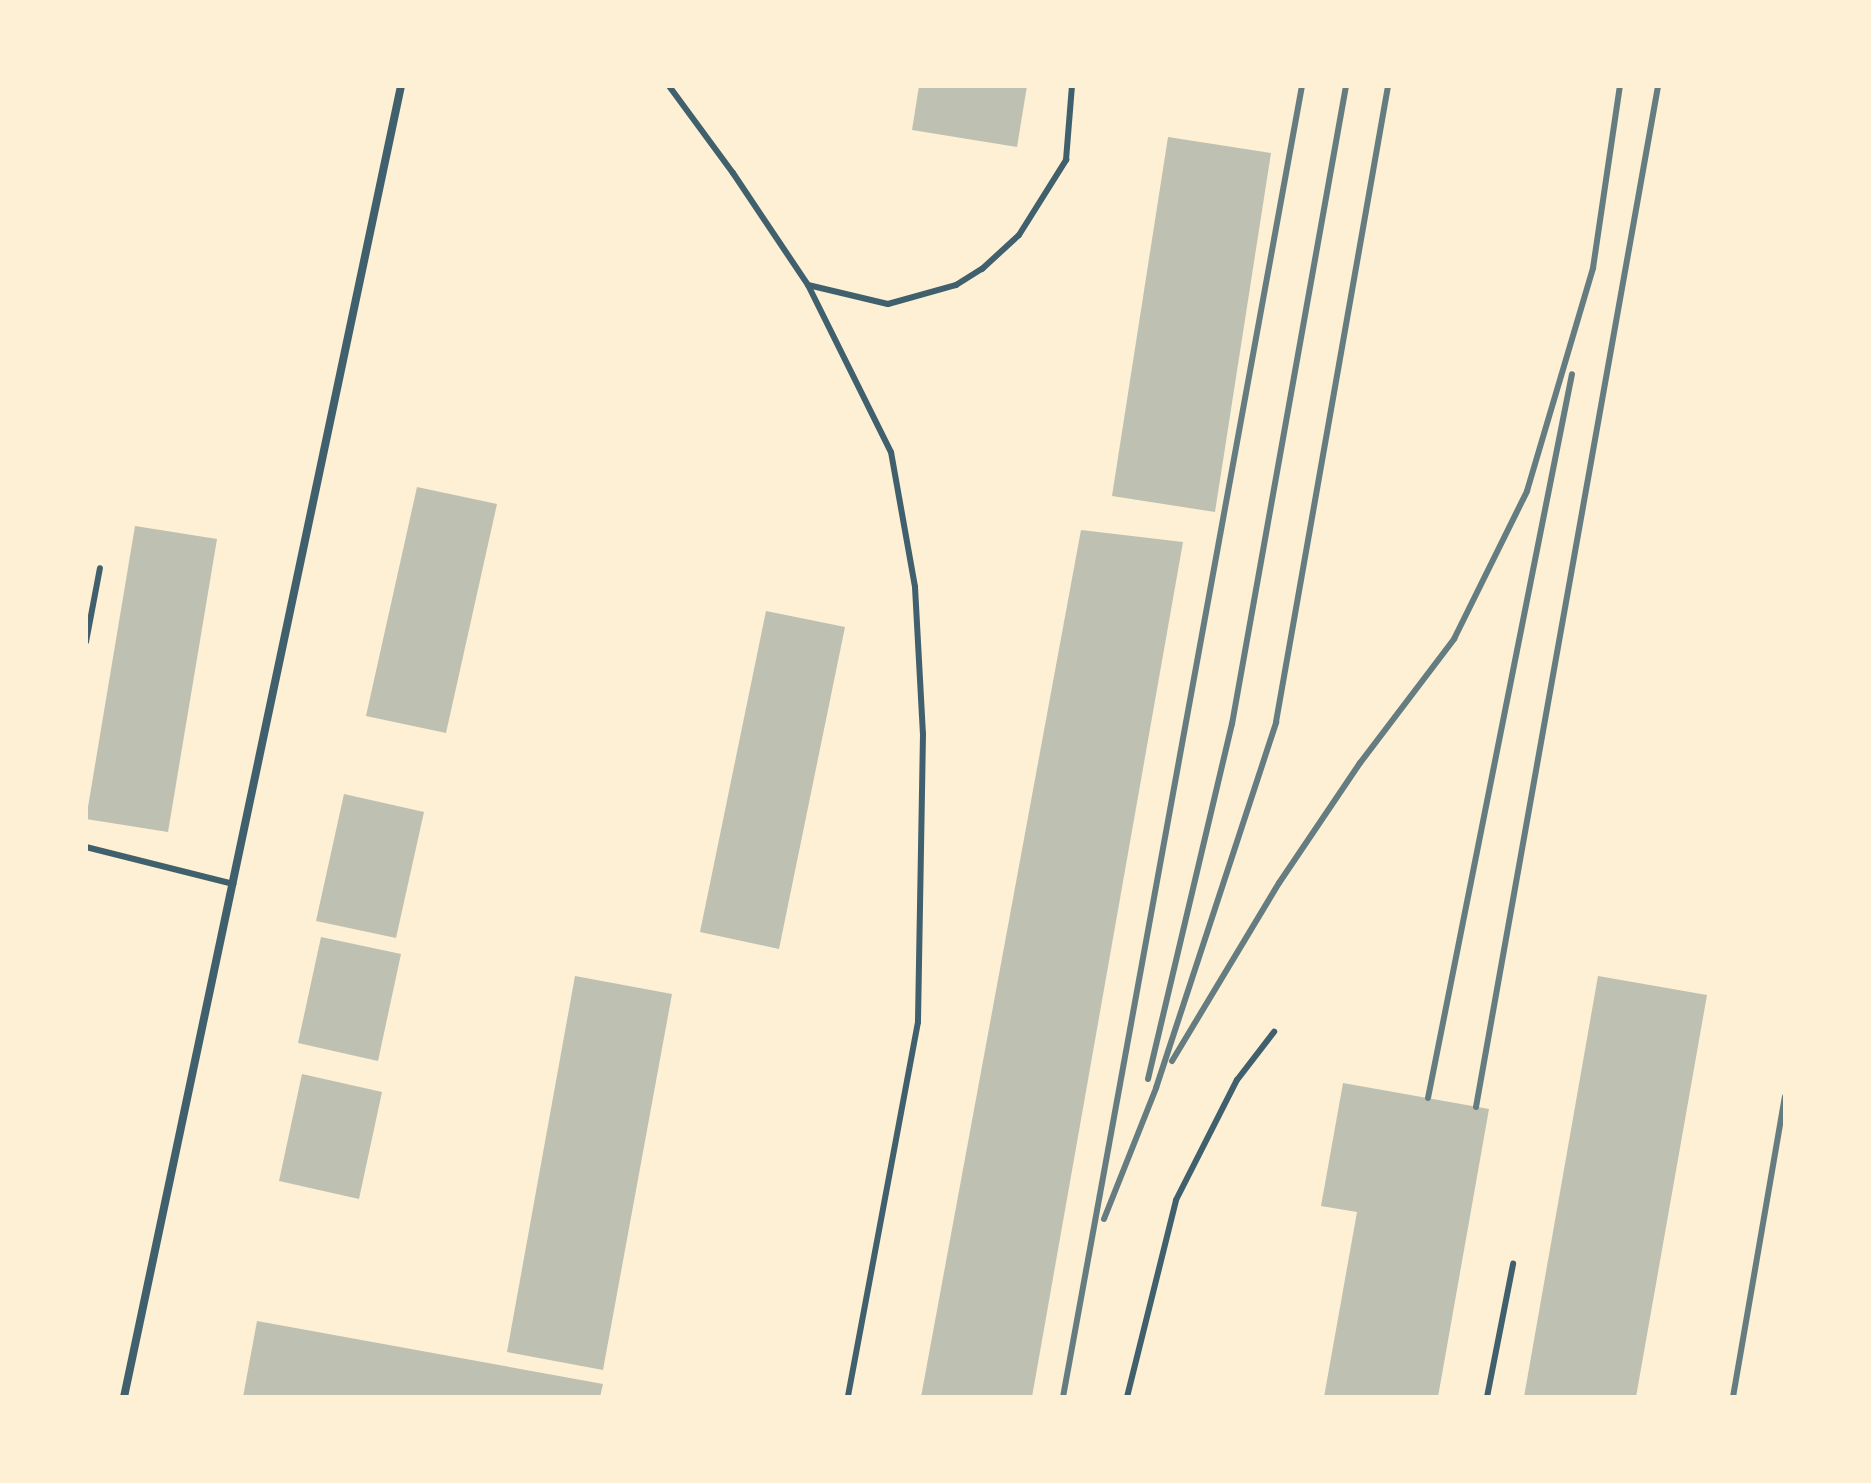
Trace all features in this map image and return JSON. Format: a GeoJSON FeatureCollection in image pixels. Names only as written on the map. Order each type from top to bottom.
{"type":"FeatureCollection","features":[{"type":"Feature","properties":{"kind":"street"},"geometry":{"type":"LineString","coordinates":[[124,1397],[401,86]]}},
{"type":"Feature","properties":{"kind":"lane"},"geometry":{"type":"LineString","coordinates":[[669,86],[733,173],[808,285],[891,452],[915,587],[923,734],[918,1022],[848,1397]]}},
{"type":"Feature","properties":{"kind":"lane"},"geometry":{"type":"LineString","coordinates":[[808,285],[888,304],[956,285],[982,269],[1019,235],[1066,160],[1072,86]]}},
{"type":"Feature","properties":{"kind":"lane"},"geometry":{"type":"LineString","coordinates":[[86,642],[100,568]]}},
{"type":"Feature","properties":{"kind":"lane"},"geometry":{"type":"LineString","coordinates":[[86,847],[233,884]]}},
{"type":"Feature","properties":{"kind":"lane"},"geometry":{"type":"LineString","coordinates":[[1127,1397],[1176,1200],[1237,1080],[1274,1032]]}},
{"type":"Feature","properties":{"kind":"lane"},"geometry":{"type":"LineString","coordinates":[[1487,1397],[1513,1264]]}},
{"type":"Feature","properties":{"kind":"building"},"geometry":{"type":"Polygon","coordinates":[[[919,86],[1027,86],[1017,147],[912,130],[919,86]]]}},
{"type":"Feature","properties":{"kind":"building"},"geometry":{"type":"Polygon","coordinates":[[[1168,137],[1271,153],[1215,512],[1112,496],[1168,137]]]}},
{"type":"Feature","properties":{"kind":"building"},"geometry":{"type":"Polygon","coordinates":[[[417,487],[497,504],[446,733],[366,716],[417,487]]]}},
{"type":"Feature","properties":{"kind":"building"},"geometry":{"type":"Polygon","coordinates":[[[135,526],[217,539],[168,832],[86,819],[135,526]]]}},
{"type":"Feature","properties":{"kind":"building"},"geometry":{"type":"Polygon","coordinates":[[[1081,530],[1183,542],[1032,1397],[921,1397],[1081,530]]]}},
{"type":"Feature","properties":{"kind":"building"},"geometry":{"type":"Polygon","coordinates":[[[766,611],[845,627],[779,949],[700,932],[766,611]]]}},
{"type":"Feature","properties":{"kind":"building"},"geometry":{"type":"Polygon","coordinates":[[[344,794],[424,812],[396,938],[316,921],[344,794]]]}},
{"type":"Feature","properties":{"kind":"building"},"geometry":{"type":"Polygon","coordinates":[[[321,937],[401,954],[378,1061],[298,1043],[321,937]]]}},
{"type":"Feature","properties":{"kind":"building"},"geometry":{"type":"Polygon","coordinates":[[[575,976],[672,994],[603,1370],[507,1352],[575,976]]]}},
{"type":"Feature","properties":{"kind":"building"},"geometry":{"type":"Polygon","coordinates":[[[1598,976],[1707,995],[1636,1397],[1524,1397],[1598,976]]]}},
{"type":"Feature","properties":{"kind":"building"},"geometry":{"type":"Polygon","coordinates":[[[302,1074],[382,1092],[359,1199],[279,1181],[302,1074]]]}},
{"type":"Feature","properties":{"kind":"building"},"geometry":{"type":"Polygon","coordinates":[[[1343,1083],[1489,1109],[1438,1397],[1324,1397],[1357,1212],[1321,1206],[1343,1083]]]}},
{"type":"Feature","properties":{"kind":"building"},"geometry":{"type":"Polygon","coordinates":[[[257,1321],[603,1384],[600,1397],[243,1397],[257,1321]]]}},
{"type":"Feature","properties":{"kind":"railway"},"geometry":{"type":"LineString","coordinates":[[1063,1397],[1302,86]]}},
{"type":"Feature","properties":{"kind":"railway"},"geometry":{"type":"LineString","coordinates":[[1148,1079],[1232,724],[1346,86]]}},
{"type":"Feature","properties":{"kind":"railway"},"geometry":{"type":"LineString","coordinates":[[1104,1219],[1156,1088],[1276,722],[1388,86]]}},
{"type":"Feature","properties":{"kind":"railway"},"geometry":{"type":"LineString","coordinates":[[1172,1061],[1279,883],[1360,763],[1454,639],[1527,491],[1593,268],[1620,86]]}},
{"type":"Feature","properties":{"kind":"railway"},"geometry":{"type":"LineString","coordinates":[[1476,1107],[1658,86]]}},
{"type":"Feature","properties":{"kind":"railway"},"geometry":{"type":"LineString","coordinates":[[1428,1098],[1572,374]]}},
{"type":"Feature","properties":{"kind":"railway"},"geometry":{"type":"LineString","coordinates":[[1733,1397],[1785,1096]]}}]}
